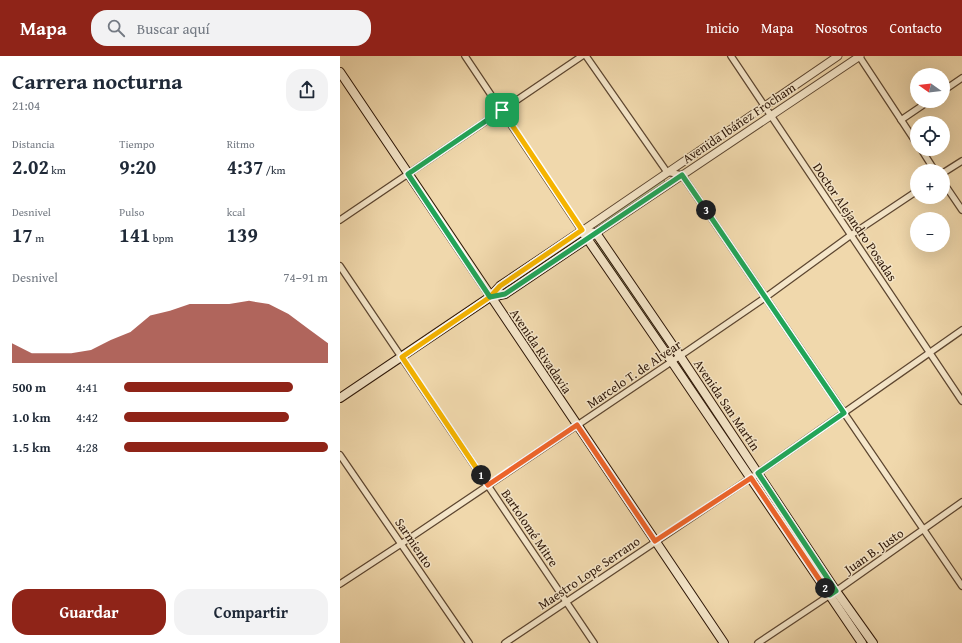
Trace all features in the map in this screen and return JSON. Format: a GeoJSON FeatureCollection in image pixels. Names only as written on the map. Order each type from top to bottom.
{"type":"FeatureCollection","features":[{"type":"Feature","properties":{"kind":"main road","name":"Avenida Rivadavia"},"geometry":{"type":"LineString","coordinates":[[340,72],[724,643]]}},
{"type":"Feature","properties":{"kind":"main road"},"geometry":{"type":"LineString","coordinates":[[582,230],[596,233]]}},
{"type":"Feature","properties":{"kind":"main road","name":"Avenida San Martín"},"geometry":{"type":"LineString","coordinates":[[582,230],[751,478],[833,593],[873,643]]}},
{"type":"Feature","properties":{"kind":"main road","name":"Avenida Ibáñez Frocham"},"geometry":{"type":"LineString","coordinates":[[340,398],[490,297],[500,286],[582,230]]}},
{"type":"Feature","properties":{"kind":"main road","name":"Avenida San Martín"},"geometry":{"type":"LineString","coordinates":[[596,233],[758,473],[833,593],[862,643]]}},
{"type":"Feature","properties":{"kind":"main road","name":"Avenida Ibáñez Frocham"},"geometry":{"type":"LineString","coordinates":[[490,297],[505,294],[596,233]]}},
{"type":"Feature","properties":{"kind":"street","name":"Avenida San Martín"},"geometry":{"type":"LineString","coordinates":[[465,56],[582,230]]}},
{"type":"Feature","properties":{"kind":"street"},"geometry":{"type":"LineString","coordinates":[[340,220],[582,56]]}},
{"type":"Feature","properties":{"kind":"street"},"geometry":{"type":"LineString","coordinates":[[586,56],[666,172],[682,175],[922,530],[962,586]]}},
{"type":"Feature","properties":{"kind":"street","name":"Doctor Alejandro Posadas"},"geometry":{"type":"LineString","coordinates":[[731,56],[962,401]]}},
{"type":"Feature","properties":{"kind":"street","name":"Avenida Ibáñez Frocham"},"geometry":{"type":"LineString","coordinates":[[582,230],[838,56]]}},
{"type":"Feature","properties":{"kind":"street"},"geometry":{"type":"LineString","coordinates":[[859,56],[910,134]]}},
{"type":"Feature","properties":{"kind":"street","name":"Avenida Ibáñez Frocham"},"geometry":{"type":"LineString","coordinates":[[596,233],[859,56]]}},
{"type":"Feature","properties":{"kind":"street"},"geometry":{"type":"LineString","coordinates":[[950,86],[962,78]]}},
{"type":"Feature","properties":{"kind":"street"},"geometry":{"type":"LineString","coordinates":[[901,120],[919,108]]}},
{"type":"Feature","properties":{"kind":"street"},"geometry":{"type":"LineString","coordinates":[[950,169],[962,161]]}},
{"type":"Feature","properties":{"kind":"street"},"geometry":{"type":"LineString","coordinates":[[950,192],[962,210]]}},
{"type":"Feature","properties":{"kind":"street","name":"Marcelo T. de Alvear"},"geometry":{"type":"LineString","coordinates":[[340,584],[402,544],[766,298],[851,235],[910,196]]}},
{"type":"Feature","properties":{"kind":"street","name":"Bartolomé Mitre"},"geometry":{"type":"LineString","coordinates":[[340,266],[594,643]]}},
{"type":"Feature","properties":{"kind":"street","name":"Maestro Lope Serrano"},"geometry":{"type":"LineString","coordinates":[[504,643],[751,478],[962,330]]}},
{"type":"Feature","properties":{"kind":"street","name":"Sarmiento"},"geometry":{"type":"LineString","coordinates":[[340,455],[469,643]]}},
{"type":"Feature","properties":{"kind":"street","name":"Juan B. Justo"},"geometry":{"type":"LineString","coordinates":[[758,643],[833,593],[962,502]]}},
{"type":"Feature","properties":{"kind":"green space"},"geometry":{"type":"Polygon","coordinates":[[[663,179],[666,183],[598,228],[595,224],[663,179]]]}},
{"type":"Feature","properties":{"kind":"green space"},"geometry":{"type":"Polygon","coordinates":[[[598,243],[666,343],[664,344],[596,244],[598,243]]]}},
{"type":"Feature","properties":{"kind":"green space"},"geometry":{"type":"Polygon","coordinates":[[[679,363],[747,463],[745,464],[677,364],[679,363]]]}},
{"type":"Feature","properties":{"kind":"route"},"geometry":{"type":"LineString","coordinates":[[502,110],[408,174],[490,297],[505,294],[682,175],[844,413],[758,473],[836,591],[830,595],[751,478],[655,541],[577,425],[488,485],[402,357],[490,297],[500,286],[582,230],[502,110]]}}]}
